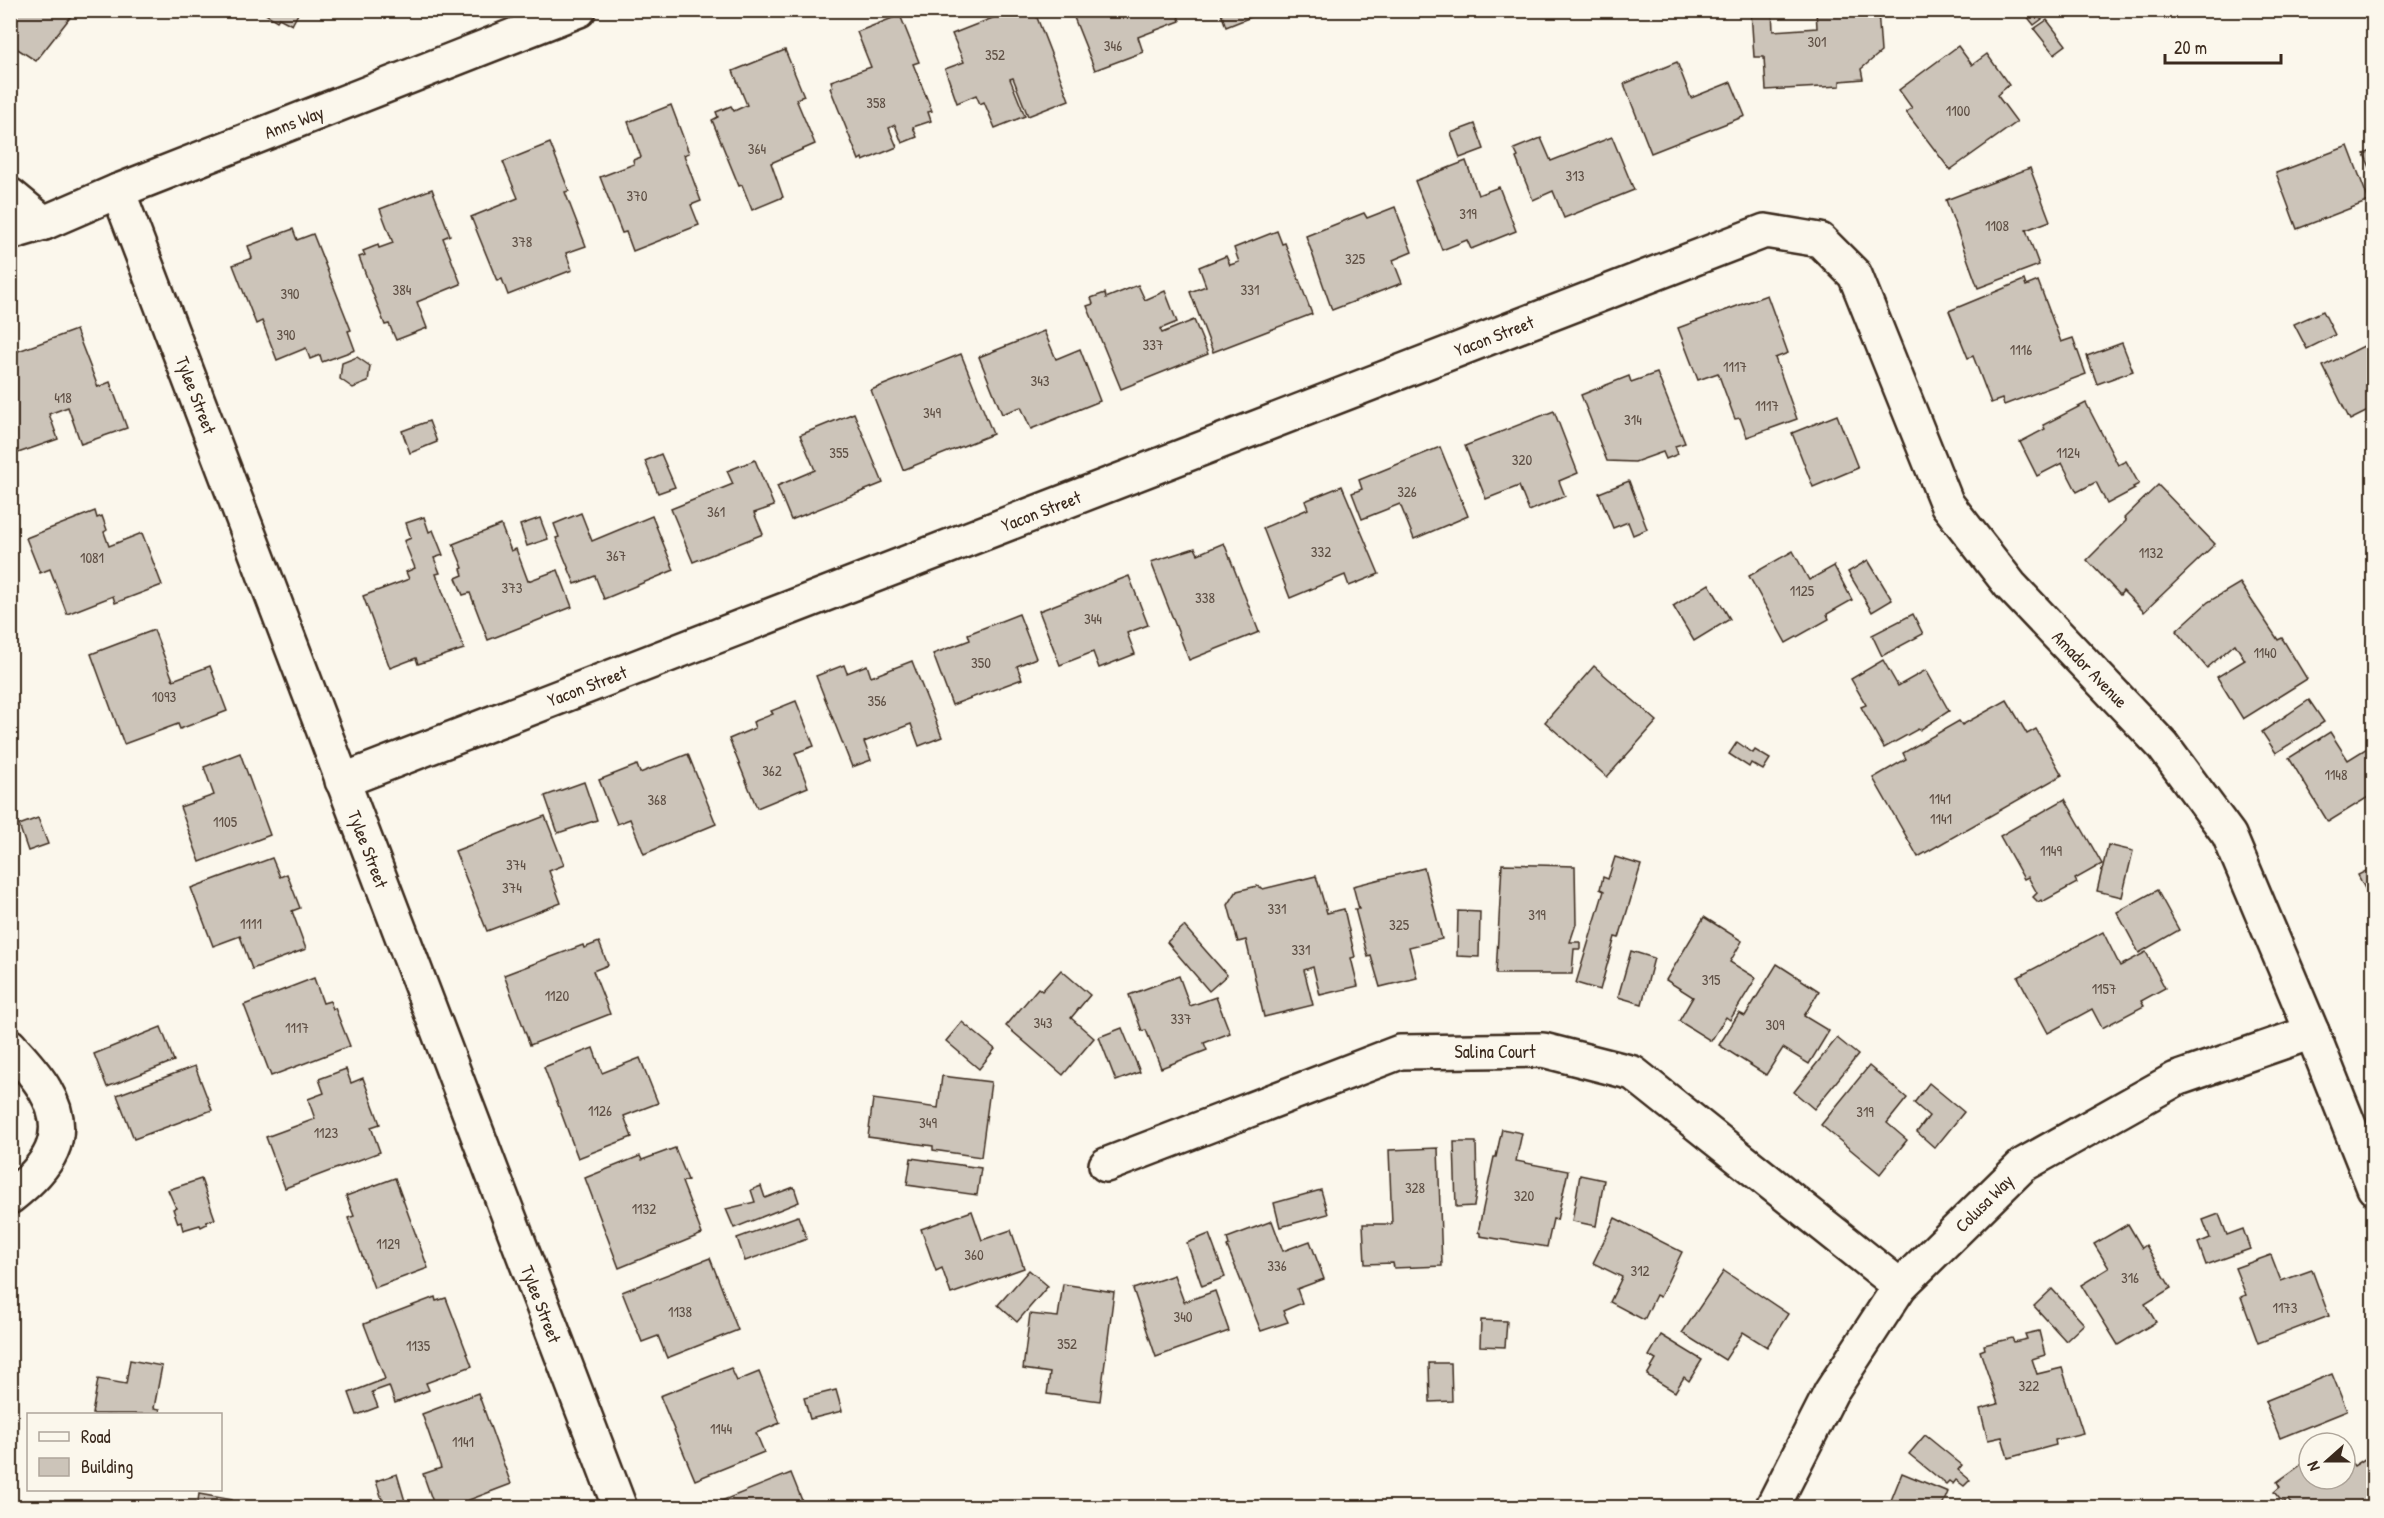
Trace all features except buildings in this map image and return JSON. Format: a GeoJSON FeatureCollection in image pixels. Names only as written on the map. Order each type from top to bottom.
{"type":"FeatureCollection","features":[{"type":"Feature","properties":{"kind":"street","name":"Anns Way"},"geometry":{"type":"LineString","coordinates":[[10,232],[44,223],[118,191],[579,10]]}},
{"type":"Feature","properties":{"kind":"street","name":"Tylee Street"},"geometry":{"type":"LineString","coordinates":[[118,191],[620,1508]]}},
{"type":"Feature","properties":{"kind":"street"},"geometry":{"type":"LineString","coordinates":[[10,195],[44,223]]}},
{"type":"Feature","properties":{"kind":"street","name":"Amador Avenue"},"geometry":{"type":"LineString","coordinates":[[1739,241],[1764,231],[1820,240],[1855,275],[1947,504],[2010,585],[2163,746],[2229,835],[2312,1032],[2373,1188]]}},
{"type":"Feature","properties":{"kind":"street","name":"Yacon Street"},"geometry":{"type":"LineString","coordinates":[[342,781],[1739,241]]}},
{"type":"Feature","properties":{"kind":"street","name":"Colusa Way"},"geometry":{"type":"LineString","coordinates":[[1772,1508],[1831,1392],[1900,1286],[2024,1165],[2176,1079],[2312,1032]]}},
{"type":"Feature","properties":{"kind":"street"},"geometry":{"type":"LineString","coordinates":[[10,1046],[45,1090],[54,1110],[57,1133],[52,1150],[35,1177],[10,1197]]}},
{"type":"Feature","properties":{"kind":"street","name":"Salina Court"},"geometry":{"type":"LineString","coordinates":[[1106,1165],[1400,1052],[1543,1050],[1633,1073],[1900,1286]]}}]}
